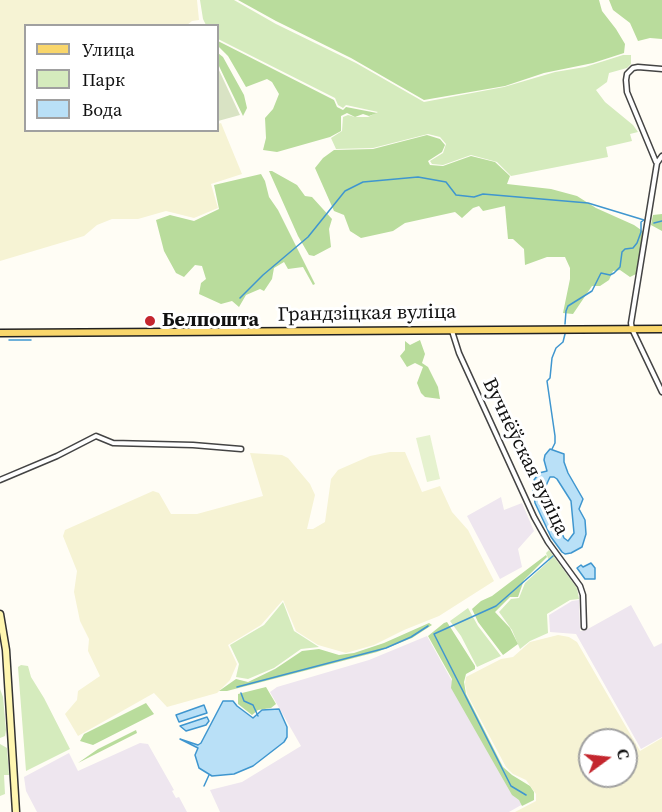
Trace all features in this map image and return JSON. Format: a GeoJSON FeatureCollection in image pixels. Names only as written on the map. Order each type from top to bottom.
{"type":"FeatureCollection","features":[{"type":"Feature","properties":{"kind":"main road","name":"Грандзіцкая вуліца"},"geometry":{"type":"LineString","coordinates":[[0,333],[662,328]]}},
{"type":"Feature","properties":{"kind":"main road"},"geometry":{"type":"LineString","coordinates":[[0,614],[16,812]]}},
{"type":"Feature","properties":{"kind":"street"},"geometry":{"type":"LineString","coordinates":[[657,163],[627,93],[626,80],[627,74],[633,68],[662,69]]}},
{"type":"Feature","properties":{"kind":"street"},"geometry":{"type":"LineString","coordinates":[[662,156],[657,163],[632,329],[662,392]]}},
{"type":"Feature","properties":{"kind":"street","name":"Вучнёўская вуліца"},"geometry":{"type":"LineString","coordinates":[[452,330],[459,353],[534,517],[580,586],[583,595],[584,627]]}},
{"type":"Feature","properties":{"kind":"street"},"geometry":{"type":"LineString","coordinates":[[0,480],[57,456],[96,436],[113,443],[242,449]]}},
{"type":"Feature","properties":{"kind":"shaded area"},"geometry":{"type":"Polygon","coordinates":[[[0,0],[197,0],[199,20],[188,24],[24,24],[24,132],[219,132],[219,124],[221,123],[242,174],[211,184],[218,208],[194,218],[166,211],[138,219],[112,219],[97,225],[84,236],[0,261],[0,0]]]}},
{"type":"Feature","properties":{"kind":"shaded area"},"geometry":{"type":"Polygon","coordinates":[[[405,452],[422,492],[440,486],[452,512],[468,530],[494,581],[439,616],[374,645],[346,653],[318,645],[296,631],[283,600],[261,625],[228,645],[237,664],[230,680],[217,693],[167,707],[154,693],[78,736],[65,714],[77,700],[78,691],[100,676],[88,651],[89,639],[80,621],[74,592],[77,571],[63,536],[65,530],[153,491],[159,493],[171,514],[197,514],[263,496],[250,453],[282,455],[288,458],[310,484],[315,495],[307,529],[313,529],[325,522],[331,479],[338,470],[370,456],[405,452]]]}},
{"type":"Feature","properties":{"kind":"shaded area"},"geometry":{"type":"Polygon","coordinates":[[[501,497],[504,510],[522,503],[534,531],[518,549],[522,567],[500,579],[467,516],[501,497]]]}},
{"type":"Feature","properties":{"kind":"shaded area"},"geometry":{"type":"Polygon","coordinates":[[[579,600],[580,631],[586,630],[631,605],[654,647],[662,643],[662,737],[641,749],[638,744],[638,728],[629,728],[576,634],[550,632],[549,615],[572,601],[579,600]]]}},
{"type":"Feature","properties":{"kind":"shaded area"},"geometry":{"type":"Polygon","coordinates":[[[558,635],[569,637],[577,642],[627,728],[578,728],[578,788],[638,788],[638,748],[640,751],[662,738],[662,812],[515,812],[536,801],[536,794],[526,780],[513,774],[506,767],[467,694],[465,684],[466,677],[501,659],[513,657],[530,642],[558,635]]]}},
{"type":"Feature","properties":{"kind":"shaded area"},"geometry":{"type":"Polygon","coordinates":[[[427,636],[452,681],[453,688],[523,804],[509,812],[220,812],[210,790],[242,782],[301,746],[270,692],[277,687],[369,660],[427,636]]]}},
{"type":"Feature","properties":{"kind":"shaded area"},"geometry":{"type":"Polygon","coordinates":[[[140,743],[148,744],[174,790],[172,791],[176,798],[179,797],[187,812],[37,812],[26,791],[24,777],[69,753],[78,771],[140,743]]]}},
{"type":"Feature","properties":{"kind":"green space"},"geometry":{"type":"Polygon","coordinates":[[[200,0],[234,0],[276,24],[356,63],[424,102],[504,87],[555,72],[631,55],[631,64],[627,68],[609,73],[607,82],[596,90],[605,102],[633,125],[638,132],[630,134],[632,141],[606,147],[608,157],[511,176],[497,162],[471,155],[443,165],[432,164],[430,161],[443,153],[446,144],[440,137],[428,134],[373,148],[336,149],[331,138],[342,131],[343,117],[348,115],[368,117],[378,112],[346,105],[343,108],[338,105],[335,98],[219,40],[219,24],[206,24],[200,0]]]}},
{"type":"Feature","properties":{"kind":"green space"},"geometry":{"type":"Polygon","coordinates":[[[238,0],[599,0],[602,11],[625,44],[624,53],[593,63],[544,73],[505,86],[424,100],[351,58],[238,0]]]}},
{"type":"Feature","properties":{"kind":"green space"},"geometry":{"type":"Polygon","coordinates":[[[609,0],[662,0],[662,39],[650,38],[638,41],[630,23],[613,10],[609,0]]]}},
{"type":"Feature","properties":{"kind":"green space"},"geometry":{"type":"Polygon","coordinates":[[[219,42],[334,100],[337,107],[343,110],[346,107],[377,113],[355,117],[347,113],[341,116],[341,131],[330,137],[277,152],[263,150],[266,138],[265,118],[273,109],[279,94],[272,82],[267,79],[246,87],[228,56],[219,47],[219,42]]]}},
{"type":"Feature","properties":{"kind":"green space"},"geometry":{"type":"Polygon","coordinates":[[[219,54],[244,95],[247,108],[243,116],[219,66],[219,54]]]}},
{"type":"Feature","properties":{"kind":"green space"},"geometry":{"type":"Polygon","coordinates":[[[219,70],[240,115],[219,121],[219,70]]]}},
{"type":"Feature","properties":{"kind":"green space"},"geometry":{"type":"Polygon","coordinates":[[[427,135],[440,139],[445,145],[442,152],[428,161],[430,165],[443,166],[471,156],[495,162],[510,176],[507,184],[551,189],[577,196],[596,208],[634,225],[644,232],[636,274],[630,277],[620,270],[613,271],[609,280],[600,286],[592,286],[573,314],[563,313],[570,279],[570,268],[565,257],[547,257],[525,265],[524,249],[513,239],[508,239],[505,206],[483,211],[479,206],[473,208],[462,218],[455,212],[405,223],[393,231],[361,238],[350,231],[344,215],[334,211],[315,168],[323,158],[334,150],[373,149],[427,135]]]}},
{"type":"Feature","properties":{"kind":"green space"},"geometry":{"type":"Polygon","coordinates":[[[269,171],[297,185],[305,196],[312,197],[332,219],[329,229],[331,247],[314,256],[309,255],[269,171]]]}},
{"type":"Feature","properties":{"kind":"green space"},"geometry":{"type":"Polygon","coordinates":[[[261,174],[269,197],[278,210],[315,284],[313,285],[303,267],[288,269],[284,262],[274,268],[272,279],[264,291],[260,289],[246,295],[239,307],[232,301],[221,304],[199,294],[201,283],[206,279],[202,266],[195,265],[184,277],[176,273],[164,251],[156,220],[170,215],[194,221],[219,209],[214,185],[261,174]]]}},
{"type":"Feature","properties":{"kind":"green space"},"geometry":{"type":"Polygon","coordinates":[[[662,214],[662,231],[651,225],[653,215],[662,214]]]}},
{"type":"Feature","properties":{"kind":"green space"},"geometry":{"type":"Polygon","coordinates":[[[420,340],[425,354],[422,363],[428,367],[438,387],[440,399],[425,397],[421,393],[417,383],[423,367],[415,363],[407,367],[400,356],[405,350],[405,341],[410,345],[420,340]]]}},
{"type":"Feature","properties":{"kind":"green space"},"geometry":{"type":"Polygon","coordinates":[[[430,435],[440,479],[427,482],[416,438],[430,435]]]}},
{"type":"Feature","properties":{"kind":"green space"},"geometry":{"type":"Polygon","coordinates":[[[549,550],[577,588],[579,599],[570,600],[547,614],[548,633],[530,641],[520,649],[512,630],[499,612],[511,599],[519,598],[525,583],[549,561],[546,553],[549,550]]]}},
{"type":"Feature","properties":{"kind":"green space"},"geometry":{"type":"Polygon","coordinates":[[[546,555],[547,557],[524,580],[518,597],[510,597],[495,612],[510,628],[518,644],[503,655],[478,622],[472,609],[546,555]]]}},
{"type":"Feature","properties":{"kind":"green space"},"geometry":{"type":"Polygon","coordinates":[[[283,602],[294,631],[319,647],[301,649],[274,668],[248,679],[236,677],[239,664],[230,645],[264,625],[283,602]]]}},
{"type":"Feature","properties":{"kind":"green space"},"geometry":{"type":"Polygon","coordinates":[[[468,608],[478,626],[501,656],[477,667],[461,636],[450,621],[468,608]]]}},
{"type":"Feature","properties":{"kind":"green space"},"geometry":{"type":"Polygon","coordinates":[[[447,622],[475,666],[475,669],[466,674],[464,682],[466,694],[503,767],[530,786],[534,792],[534,800],[522,806],[519,800],[512,795],[451,688],[452,679],[428,636],[447,622]]]}},
{"type":"Feature","properties":{"kind":"green space"},"geometry":{"type":"Polygon","coordinates":[[[429,623],[432,625],[412,638],[377,652],[227,691],[219,691],[236,679],[248,682],[275,669],[302,651],[319,649],[339,655],[354,653],[384,643],[429,623]]]}},
{"type":"Feature","properties":{"kind":"green space"},"geometry":{"type":"Polygon","coordinates":[[[28,666],[31,677],[70,749],[26,771],[18,667],[28,666]]]}},
{"type":"Feature","properties":{"kind":"green space"},"geometry":{"type":"Polygon","coordinates":[[[266,687],[276,704],[271,708],[258,710],[252,715],[238,704],[238,694],[266,687]]]}},
{"type":"Feature","properties":{"kind":"green space"},"geometry":{"type":"Polygon","coordinates":[[[0,689],[3,697],[6,730],[5,736],[0,738],[0,689]]]}},
{"type":"Feature","properties":{"kind":"green space"},"geometry":{"type":"Polygon","coordinates":[[[146,703],[154,714],[93,745],[80,741],[84,734],[146,703]]]}},
{"type":"Feature","properties":{"kind":"green space"},"geometry":{"type":"Polygon","coordinates":[[[136,730],[137,733],[78,763],[98,749],[136,730]]]}},
{"type":"Feature","properties":{"kind":"green space"},"geometry":{"type":"Polygon","coordinates":[[[0,744],[7,748],[9,775],[4,775],[5,794],[0,796],[0,744]]]}},
{"type":"Feature","properties":{"kind":"water"},"geometry":{"type":"Polygon","coordinates":[[[550,449],[564,454],[568,473],[583,499],[579,509],[585,520],[586,534],[582,547],[571,553],[562,552],[551,537],[535,503],[534,480],[539,473],[547,471],[545,455],[550,449]],[[550,477],[544,490],[564,538],[568,541],[574,533],[571,501],[554,477],[550,477]]]}},
{"type":"Feature","properties":{"kind":"water"},"geometry":{"type":"Polygon","coordinates":[[[591,563],[595,568],[595,579],[585,579],[577,568],[591,563]]]}},
{"type":"Feature","properties":{"kind":"water"},"geometry":{"type":"Polygon","coordinates":[[[223,701],[233,701],[253,718],[262,710],[279,709],[287,727],[287,737],[284,742],[253,766],[234,774],[212,776],[199,768],[195,755],[198,748],[180,739],[198,745],[201,743],[223,701]]]}},
{"type":"Feature","properties":{"kind":"water"},"geometry":{"type":"Polygon","coordinates":[[[204,705],[207,713],[179,722],[176,715],[204,705]]]}},
{"type":"Feature","properties":{"kind":"water"},"geometry":{"type":"Polygon","coordinates":[[[207,717],[209,721],[206,725],[186,731],[180,726],[207,717]]]}},
{"type":"Feature","properties":{"kind":"waterway"},"geometry":{"type":"LineString","coordinates":[[240,298],[308,237],[345,191],[363,182],[418,177],[446,182],[456,195],[474,197],[483,194],[588,203],[644,220],[641,222],[641,232],[637,243],[633,248],[622,252],[620,267],[610,275],[601,273],[592,291],[568,306],[565,324]]}},
{"type":"Feature","properties":{"kind":"waterway"},"geometry":{"type":"LineString","coordinates":[[654,223],[662,221]]}},
{"type":"Feature","properties":{"kind":"waterway"},"geometry":{"type":"LineString","coordinates":[[552,449],[555,436],[547,381],[550,378],[552,358],[556,348],[563,342],[565,334]]}},
{"type":"Feature","properties":{"kind":"waterway"},"geometry":{"type":"LineString","coordinates":[[9,340],[31,340]]}},
{"type":"Feature","properties":{"kind":"waterway"},"geometry":{"type":"LineString","coordinates":[[526,795],[511,786],[434,634],[496,606],[553,556]]}},
{"type":"Feature","properties":{"kind":"waterway"},"geometry":{"type":"LineString","coordinates":[[237,687],[386,648],[411,637],[428,626]]}},
{"type":"Feature","properties":{"kind":"waterway"},"geometry":{"type":"LineString","coordinates":[[241,693],[244,701],[253,705],[258,716]]}},
{"type":"Feature","properties":{"kind":"waterway"},"geometry":{"type":"LineString","coordinates":[[204,786],[209,775]]}},
{"type":"Feature","properties":{"kind":"place","name":"Белпошта"},"geometry":{"type":"Point","coordinates":[150,321]}}]}
